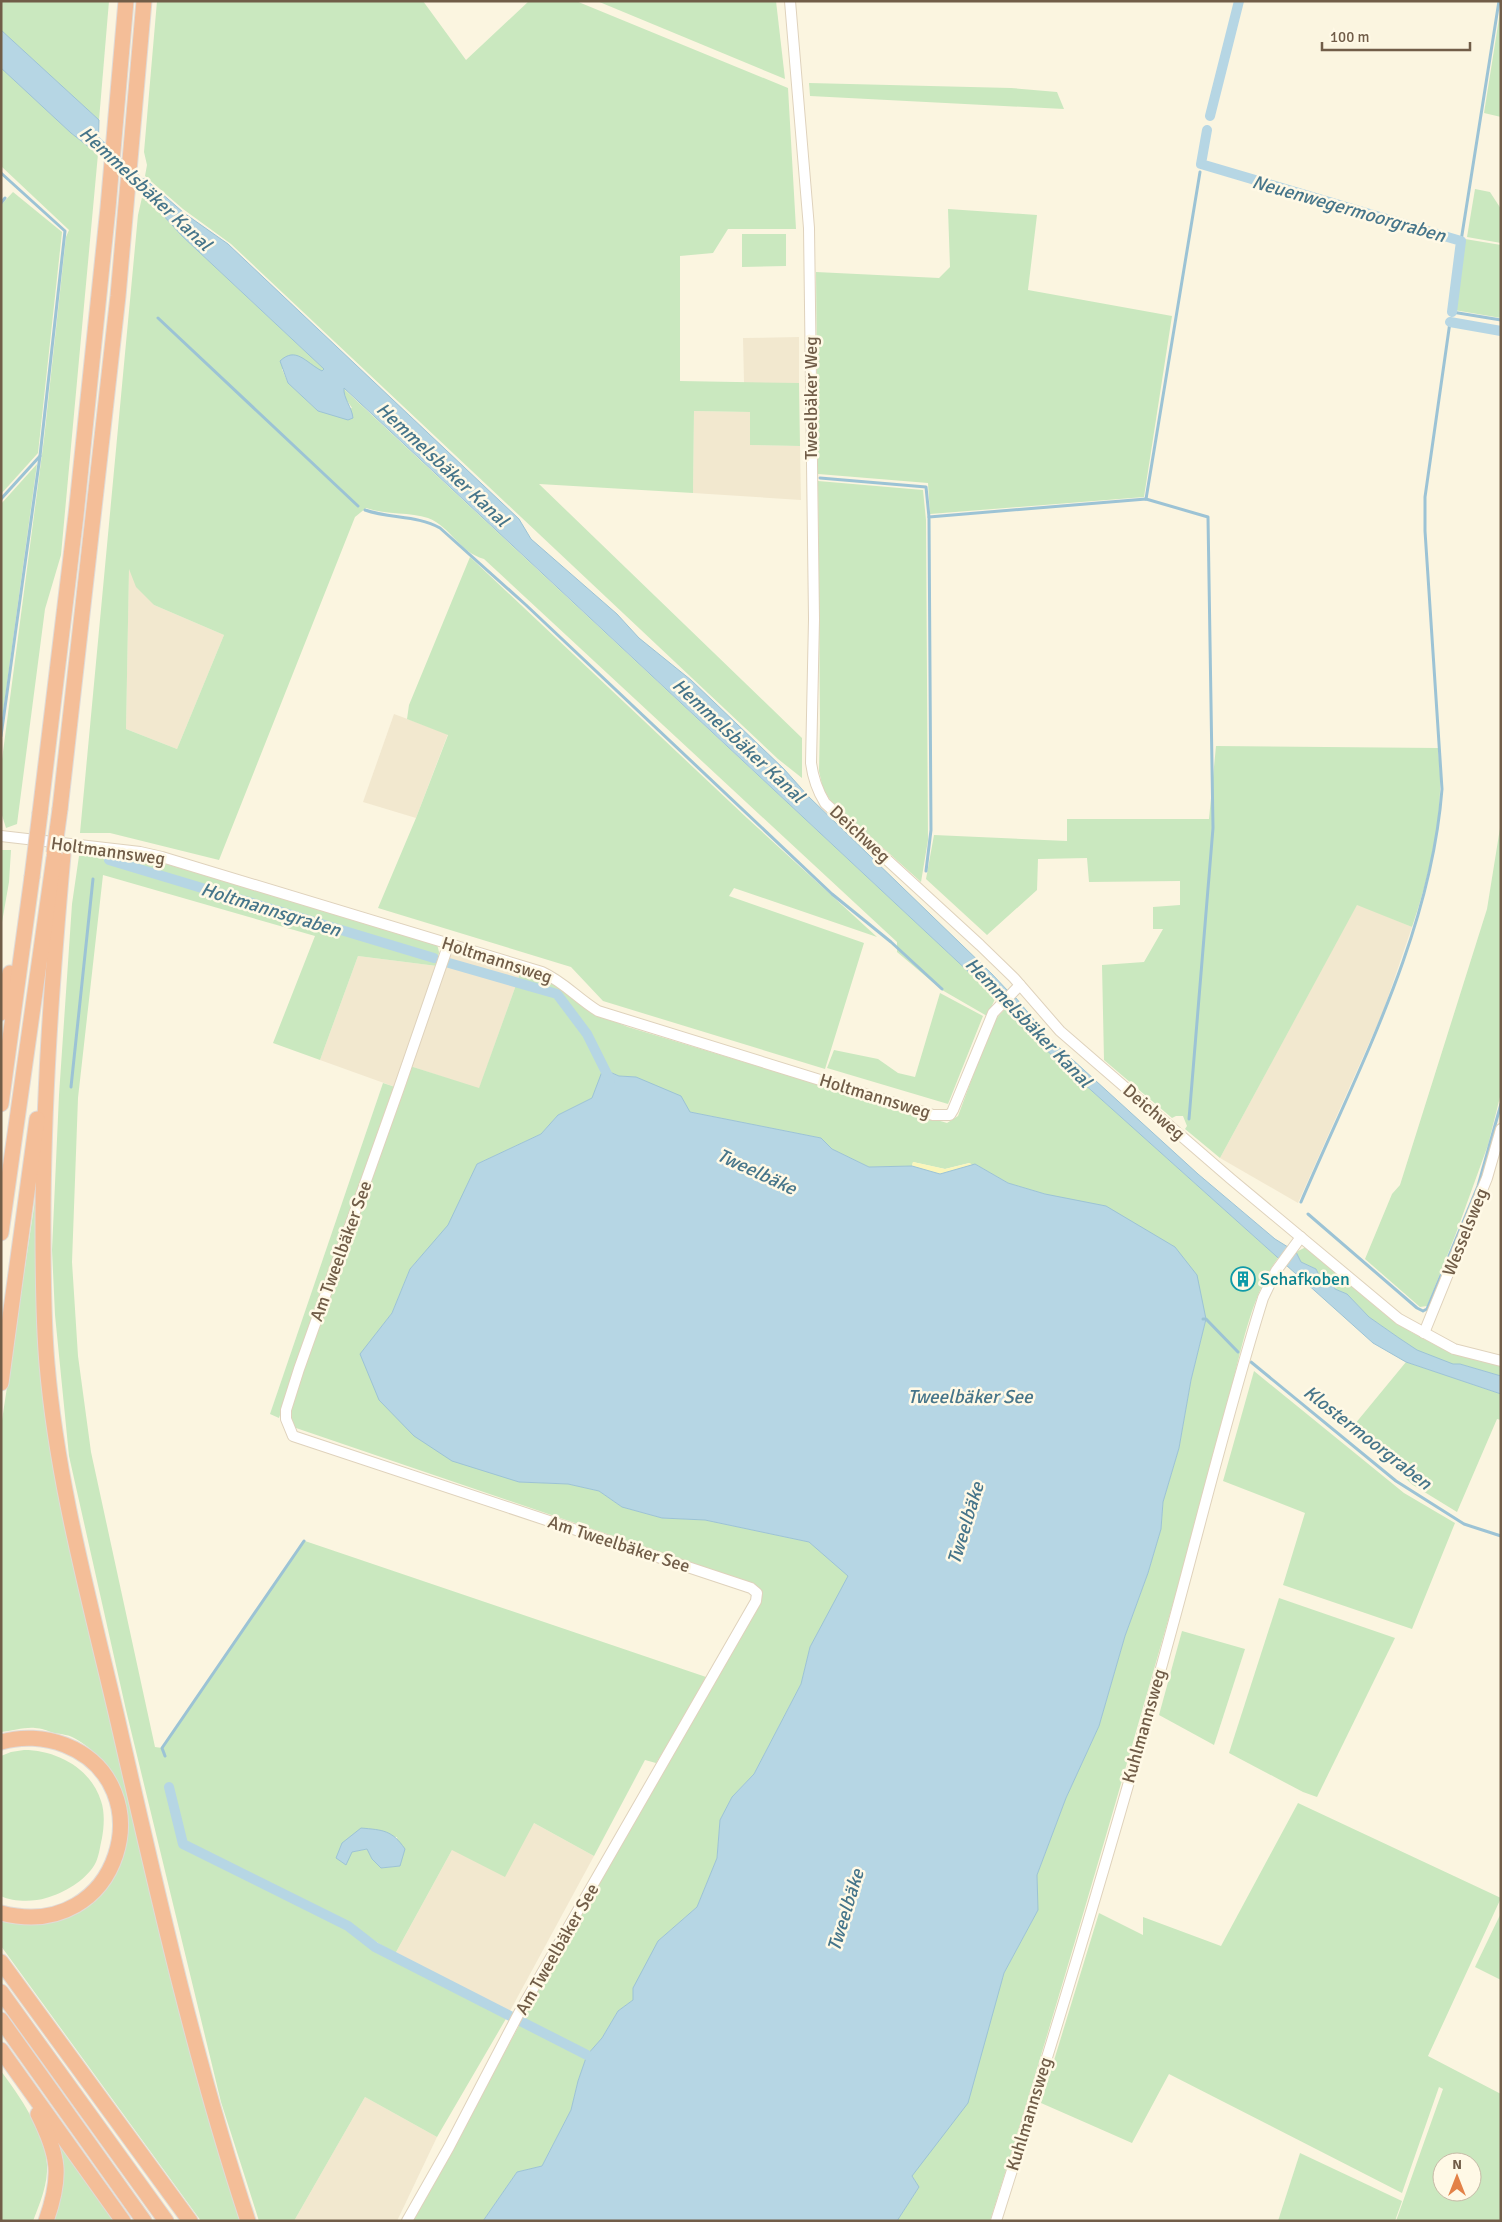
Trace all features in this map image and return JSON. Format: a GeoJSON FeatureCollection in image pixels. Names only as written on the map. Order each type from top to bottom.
{"type":"FeatureCollection","features":[{"type":"Feature","properties":{"kind":"highway"},"geometry":{"type":"LineString","coordinates":[[1,1104],[32,877],[76,515],[108,208],[126,1]]}},
{"type":"Feature","properties":{"kind":"highway"},"geometry":{"type":"LineString","coordinates":[[1,1233],[59,854],[70,724],[94,517],[134,129],[144,1]]}},
{"type":"Feature","properties":{"kind":"highway"},"geometry":{"type":"LineString","coordinates":[[59,854],[47,1050],[43,1183],[43,1313],[52,1410],[63,1480],[133,1786],[194,2038],[226,2154],[248,2221]]}},
{"type":"Feature","properties":{"kind":"highway"},"geometry":{"type":"LineString","coordinates":[[1,1012],[32,877]]}},
{"type":"Feature","properties":{"kind":"highway"},"geometry":{"type":"LineString","coordinates":[[1,1383],[11,1321],[27,1183],[47,1050]]}},
{"type":"Feature","properties":{"kind":"highway"},"geometry":{"type":"LineString","coordinates":[[1,1742],[36,1738],[76,1749],[94,1763],[107,1780],[115,1796],[120,1823],[120,1840],[115,1860],[106,1878],[84,1901],[65,1912],[51,1916],[34,1918],[1,1914]]}},
{"type":"Feature","properties":{"kind":"highway"},"geometry":{"type":"LineString","coordinates":[[1,1962],[190,2221]]}},
{"type":"Feature","properties":{"kind":"highway"},"geometry":{"type":"LineString","coordinates":[[1,1992],[166,2221]]}},
{"type":"Feature","properties":{"kind":"highway"},"geometry":{"type":"LineString","coordinates":[[1,2020],[144,2221]]}},
{"type":"Feature","properties":{"kind":"highway"},"geometry":{"type":"LineString","coordinates":[[3,2052],[6,2066],[38,2114],[51,2141],[56,2159],[57,2179],[46,2221]]}},
{"type":"Feature","properties":{"kind":"highway"},"geometry":{"type":"LineString","coordinates":[[3,2052],[123,2221]]}},
{"type":"Feature","properties":{"kind":"street","name":"Tweelbäker Weg"},"geometry":{"type":"LineString","coordinates":[[790,1],[809,228],[814,619],[811,763],[813,777],[820,794]]}},
{"type":"Feature","properties":{"kind":"street","name":"Deichweg"},"geometry":{"type":"LineString","coordinates":[[820,794],[825,803],[980,944],[1060,1030],[1298,1239],[1400,1319],[1454,1349],[1501,1361]]}},
{"type":"Feature","properties":{"kind":"street","name":"Holtmannsweg"},"geometry":{"type":"LineString","coordinates":[[1,836],[140,852],[162,857],[542,972],[559,980],[583,1002],[598,1010],[934,1115],[950,1115],[993,1013],[1020,985]]}},
{"type":"Feature","properties":{"kind":"street","name":"Am Tweelbäker See"},"geometry":{"type":"LineString","coordinates":[[407,2221],[449,2147],[514,2023],[756,1601],[757,1593],[751,1588],[293,1436],[286,1419],[286,1410],[296,1377],[449,943]]}},
{"type":"Feature","properties":{"kind":"street","name":"Wesselsweg"},"geometry":{"type":"LineString","coordinates":[[1424,1333],[1487,1178],[1501,1129]]}},
{"type":"Feature","properties":{"kind":"street","name":"Kuhlmannsweg"},"geometry":{"type":"LineString","coordinates":[[996,2221],[1042,2074],[1169,1638],[1249,1342],[1263,1298],[1276,1271],[1298,1239]]}},
{"type":"Feature","properties":{"kind":"shaded area"},"geometry":{"type":"Polygon","coordinates":[[[799,337],[799,383],[744,383],[743,338],[799,337]]]}},
{"type":"Feature","properties":{"kind":"shaded area"},"geometry":{"type":"Polygon","coordinates":[[[694,411],[750,412],[750,445],[800,446],[801,500],[693,493],[694,411]]]}},
{"type":"Feature","properties":{"kind":"shaded area"},"geometry":{"type":"Polygon","coordinates":[[[129,567],[154,605],[224,635],[177,749],[126,729],[129,567]]]}},
{"type":"Feature","properties":{"kind":"shaded area"},"geometry":{"type":"Polygon","coordinates":[[[394,714],[448,734],[416,818],[363,802],[394,714]]]}},
{"type":"Feature","properties":{"kind":"shaded area"},"geometry":{"type":"Polygon","coordinates":[[[1357,904],[1412,927],[1383,1012],[1298,1203],[1220,1158],[1357,904]]]}},
{"type":"Feature","properties":{"kind":"shaded area"},"geometry":{"type":"Polygon","coordinates":[[[457,952],[521,971],[479,1089],[410,1066],[448,957],[457,952]]]}},
{"type":"Feature","properties":{"kind":"shaded area"},"geometry":{"type":"Polygon","coordinates":[[[358,956],[437,966],[395,1087],[320,1060],[358,956]]]}},
{"type":"Feature","properties":{"kind":"shaded area"},"geometry":{"type":"Polygon","coordinates":[[[534,1823],[594,1856],[510,2011],[395,1954],[452,1850],[534,1823]]]}},
{"type":"Feature","properties":{"kind":"shaded area"},"geometry":{"type":"Polygon","coordinates":[[[365,2097],[437,2137],[397,2221],[294,2221],[365,2097]]]}},
{"type":"Feature","properties":{"kind":"green space"},"geometry":{"type":"Polygon","coordinates":[[[1,1],[109,1],[99,120],[1,30],[1,1]]]}},
{"type":"Feature","properties":{"kind":"green space"},"geometry":{"type":"Polygon","coordinates":[[[157,1],[423,1],[466,60],[529,1],[576,1],[788,88],[796,229],[728,229],[713,253],[680,256],[680,381],[799,383],[800,446],[750,445],[750,412],[694,411],[693,493],[539,484],[802,738],[802,778],[778,759],[231,244],[183,209],[145,176],[147,165],[144,152],[157,1]]]}},
{"type":"Feature","properties":{"kind":"green space"},"geometry":{"type":"Polygon","coordinates":[[[597,1],[776,1],[785,79],[597,1]]]}},
{"type":"Feature","properties":{"kind":"green space"},"geometry":{"type":"Polygon","coordinates":[[[1501,6],[1501,117],[1484,113],[1501,6]]]}},
{"type":"Feature","properties":{"kind":"green space"},"geometry":{"type":"Polygon","coordinates":[[[1,68],[71,133],[98,154],[61,555],[45,609],[17,824],[6,828],[1,812],[1,767],[44,439],[66,237],[69,230],[1,166],[1,68]]]}},
{"type":"Feature","properties":{"kind":"green space"},"geometry":{"type":"Polygon","coordinates":[[[809,83],[1011,88],[1057,92],[1064,109],[810,96],[809,83]]]}},
{"type":"Feature","properties":{"kind":"green space"},"geometry":{"type":"Polygon","coordinates":[[[1475,189],[1490,192],[1501,209],[1501,243],[1467,237],[1475,189]]]}},
{"type":"Feature","properties":{"kind":"green space"},"geometry":{"type":"Polygon","coordinates":[[[13,192],[62,232],[38,453],[1,494],[1,205],[13,192]]]}},
{"type":"Feature","properties":{"kind":"green space"},"geometry":{"type":"Polygon","coordinates":[[[143,193],[182,236],[324,369],[322,372],[310,365],[282,369],[288,383],[318,411],[328,413],[352,408],[344,396],[343,388],[988,990],[995,999],[987,1016],[942,990],[897,952],[897,942],[484,559],[468,551],[436,522],[421,516],[382,512],[366,508],[355,517],[219,860],[110,833],[80,833],[138,215],[143,193]],[[129,569],[126,729],[177,749],[224,635],[154,605],[136,587],[129,569]]]}},
{"type":"Feature","properties":{"kind":"green space"},"geometry":{"type":"Polygon","coordinates":[[[948,209],[1037,215],[1028,290],[1172,316],[1144,497],[930,514],[928,483],[818,474],[816,272],[939,278],[950,267],[948,209]]]}},
{"type":"Feature","properties":{"kind":"green space"},"geometry":{"type":"Polygon","coordinates":[[[742,234],[786,234],[786,266],[742,267],[742,234]]]}},
{"type":"Feature","properties":{"kind":"green space"},"geometry":{"type":"Polygon","coordinates":[[[1465,239],[1501,245],[1501,318],[1454,310],[1465,239]]]}},
{"type":"Feature","properties":{"kind":"green space"},"geometry":{"type":"Polygon","coordinates":[[[37,464],[1,727],[1,504],[37,464]]]}},
{"type":"Feature","properties":{"kind":"green space"},"geometry":{"type":"Polygon","coordinates":[[[818,481],[923,490],[926,520],[928,840],[921,882],[831,801],[823,789],[819,771],[818,481]]]}},
{"type":"Feature","properties":{"kind":"green space"},"geometry":{"type":"Polygon","coordinates":[[[470,557],[747,818],[877,937],[734,888],[729,896],[864,943],[825,1069],[603,1001],[571,967],[378,908],[448,735],[407,719],[409,705],[470,557]]]}},
{"type":"Feature","properties":{"kind":"green space"},"geometry":{"type":"Polygon","coordinates":[[[1216,746],[1438,748],[1440,780],[1439,808],[1434,843],[1427,878],[1412,927],[1357,905],[1220,1158],[1185,1129],[1187,1126],[1183,1116],[1172,1118],[1104,1060],[1102,965],[1144,962],[1163,929],[1153,929],[1153,907],[1180,905],[1180,881],[1089,882],[1087,858],[1038,859],[1037,890],[987,935],[926,879],[934,835],[1067,841],[1067,819],[1209,819],[1216,746]]]}},
{"type":"Feature","properties":{"kind":"green space"},"geometry":{"type":"Polygon","coordinates":[[[1501,822],[1501,1093],[1488,1145],[1455,1236],[1427,1306],[1420,1307],[1365,1259],[1392,1194],[1400,1185],[1487,909],[1501,822]]]}},
{"type":"Feature","properties":{"kind":"green space"},"geometry":{"type":"Polygon","coordinates":[[[1,850],[11,850],[9,882],[1,928],[1,850]]]}},
{"type":"Feature","properties":{"kind":"green space"},"geometry":{"type":"Polygon","coordinates":[[[107,855],[156,861],[437,944],[439,952],[437,966],[358,956],[320,1060],[273,1043],[315,936],[103,875],[78,1098],[72,1262],[78,1356],[91,1452],[155,1747],[162,1748],[305,1541],[709,1678],[656,1763],[645,1760],[594,1856],[534,1823],[505,1877],[452,1850],[395,1954],[355,1928],[351,1932],[372,1950],[507,2017],[437,2137],[365,2097],[294,2221],[259,2221],[221,2102],[126,1710],[69,1456],[55,1315],[52,1250],[59,1095],[72,904],[79,856],[107,855]],[[397,1837],[352,1852],[368,1849],[372,1859],[381,1868],[400,1866],[397,1837]]]}},
{"type":"Feature","properties":{"kind":"green space"},"geometry":{"type":"Polygon","coordinates":[[[521,971],[555,982],[594,1013],[628,1027],[947,1123],[958,1116],[993,1022],[1007,1007],[1044,1048],[1278,1258],[1269,1272],[1249,1319],[1201,1506],[1146,1698],[1070,1960],[990,2221],[897,2221],[919,2187],[912,2176],[989,2022],[1004,1973],[1038,1910],[1037,1875],[1066,1798],[1099,1726],[1125,1636],[1148,1573],[1161,1529],[1163,1502],[1179,1448],[1191,1380],[1206,1319],[1045,1194],[1008,1183],[975,1164],[969,1163],[945,1169],[913,1162],[912,1166],[869,1167],[832,1149],[821,1138],[690,1112],[636,1077],[619,1076],[604,1069],[592,1098],[558,1115],[541,1134],[477,1164],[448,1226],[410,1269],[392,1313],[361,1354],[519,1482],[568,1484],[599,1491],[622,1507],[662,1518],[705,1520],[809,1542],[849,1576],[810,1647],[801,1684],[754,1774],[732,1797],[720,1820],[717,1858],[697,1907],[658,1941],[633,2000],[618,2011],[602,2038],[587,2055],[571,2110],[542,2166],[517,2172],[483,2221],[413,2221],[546,1976],[714,1677],[761,1600],[760,1589],[754,1584],[296,1428],[288,1418],[302,1369],[410,1066],[479,1088],[521,971]]]}},
{"type":"Feature","properties":{"kind":"green space"},"geometry":{"type":"Polygon","coordinates":[[[940,993],[983,1016],[948,1104],[827,1068],[834,1050],[878,1059],[898,1073],[915,1077],[940,993]]]}},
{"type":"Feature","properties":{"kind":"green space"},"geometry":{"type":"Polygon","coordinates":[[[383,1083],[395,1087],[279,1418],[270,1414],[383,1083]]]}},
{"type":"Feature","properties":{"kind":"green space"},"geometry":{"type":"Polygon","coordinates":[[[37,1187],[41,1346],[189,2041],[241,2221],[201,2221],[1,1946],[1,1918],[24,1922],[38,1921],[86,1907],[105,1890],[117,1870],[124,1846],[124,1821],[120,1796],[110,1774],[95,1754],[74,1738],[42,1729],[27,1728],[1,1732],[1,1427],[37,1187]]]}},
{"type":"Feature","properties":{"kind":"green space"},"geometry":{"type":"Polygon","coordinates":[[[1306,1247],[1382,1312],[1411,1332],[1455,1353],[1501,1365],[1501,1376],[1460,1364],[1453,1365],[1416,1350],[1369,1317],[1347,1294],[1335,1289],[1332,1283],[1319,1275],[1316,1269],[1301,1262],[1296,1252],[1306,1247]]]}},
{"type":"Feature","properties":{"kind":"green space"},"geometry":{"type":"Polygon","coordinates":[[[1406,1362],[1501,1394],[1501,1420],[1497,1419],[1457,1512],[1413,1485],[1350,1430],[1406,1362]]]}},
{"type":"Feature","properties":{"kind":"green space"},"geometry":{"type":"Polygon","coordinates":[[[1254,1371],[1404,1493],[1455,1523],[1412,1629],[1283,1585],[1305,1513],[1223,1481],[1254,1371]]]}},
{"type":"Feature","properties":{"kind":"green space"},"geometry":{"type":"Polygon","coordinates":[[[1279,1598],[1395,1638],[1317,1797],[1303,1792],[1229,1753],[1279,1598]]]}},
{"type":"Feature","properties":{"kind":"green space"},"geometry":{"type":"Polygon","coordinates":[[[1182,1631],[1245,1649],[1214,1745],[1159,1715],[1182,1631]]]}},
{"type":"Feature","properties":{"kind":"green space"},"geometry":{"type":"Polygon","coordinates":[[[24,1750],[48,1753],[60,1757],[81,1770],[96,1789],[104,1815],[99,1851],[96,1861],[86,1876],[67,1890],[46,1898],[30,1901],[1,1896],[1,1756],[24,1750]]]}},
{"type":"Feature","properties":{"kind":"green space"},"geometry":{"type":"Polygon","coordinates":[[[1298,1803],[1501,1898],[1428,2056],[1501,2094],[1501,2221],[1396,2221],[1443,2089],[1439,2087],[1402,2193],[1169,2074],[1132,2143],[1041,2103],[1099,1913],[1143,1935],[1143,1917],[1221,1946],[1298,1803]]]}},
{"type":"Feature","properties":{"kind":"green space"},"geometry":{"type":"Polygon","coordinates":[[[1501,1913],[1501,1980],[1475,1967],[1501,1913]]]}},
{"type":"Feature","properties":{"kind":"green space"},"geometry":{"type":"Polygon","coordinates":[[[1,2071],[16,2091],[37,2128],[45,2153],[47,2165],[46,2179],[33,2221],[1,2221],[1,2071]]]}},
{"type":"Feature","properties":{"kind":"green space"},"geometry":{"type":"Polygon","coordinates":[[[59,2143],[115,2221],[52,2221],[62,2162],[59,2143]]]}},
{"type":"Feature","properties":{"kind":"green space"},"geometry":{"type":"Polygon","coordinates":[[[1300,2153],[1402,2201],[1395,2221],[1278,2221],[1300,2153]]]}},
{"type":"Feature","properties":{"kind":"sand"},"geometry":{"type":"Polygon","coordinates":[[[913,1162],[945,1169],[970,1163],[972,1165],[940,1174],[912,1166],[913,1162]]]}},
{"type":"Feature","properties":{"kind":"water"},"geometry":{"type":"Polygon","coordinates":[[[1,30],[99,120],[98,154],[71,133],[1,68],[1,30]]]}},
{"type":"Feature","properties":{"kind":"water"},"geometry":{"type":"Polygon","coordinates":[[[144,178],[184,213],[228,244],[519,519],[531,539],[617,614],[639,638],[691,680],[784,769],[809,797],[1008,991],[999,1001],[344,388],[353,418],[348,420],[318,411],[288,383],[280,361],[291,355],[301,357],[322,371],[324,369],[182,236],[143,193],[144,178]]]}},
{"type":"Feature","properties":{"kind":"water"},"geometry":{"type":"Polygon","coordinates":[[[1016,998],[1050,1039],[1198,1174],[1275,1239],[1296,1252],[1301,1262],[1316,1269],[1319,1275],[1332,1283],[1335,1289],[1347,1294],[1369,1317],[1417,1350],[1453,1364],[1460,1364],[1501,1376],[1501,1394],[1406,1362],[1373,1343],[1044,1048],[1007,1007],[1016,998]]]}},
{"type":"Feature","properties":{"kind":"water","name":"Tweelbäker See"},"geometry":{"type":"Polygon","coordinates":[[[603,1069],[619,1076],[636,1077],[681,1096],[690,1112],[821,1138],[832,1149],[869,1167],[912,1166],[940,1174],[975,1164],[1008,1183],[1045,1194],[1106,1206],[1175,1247],[1197,1275],[1206,1319],[1191,1380],[1179,1448],[1163,1502],[1161,1529],[1148,1573],[1125,1636],[1099,1726],[1066,1798],[1037,1875],[1038,1910],[1004,1973],[968,2103],[912,2176],[919,2187],[897,2221],[483,2221],[517,2172],[542,2166],[571,2110],[587,2055],[602,2038],[618,2011],[633,2000],[633,1988],[658,1941],[697,1907],[717,1858],[720,1820],[732,1797],[754,1774],[801,1684],[810,1647],[848,1576],[809,1542],[705,1520],[662,1518],[622,1507],[599,1491],[568,1484],[519,1482],[452,1461],[414,1436],[379,1400],[360,1354],[392,1313],[410,1269],[448,1225],[477,1164],[541,1134],[558,1115],[592,1098],[603,1069]]]}},
{"type":"Feature","properties":{"kind":"water"},"geometry":{"type":"Polygon","coordinates":[[[361,1828],[386,1832],[396,1838],[405,1849],[400,1866],[381,1868],[372,1859],[367,1849],[352,1852],[346,1865],[336,1858],[342,1843],[361,1828]]]}},
{"type":"Feature","properties":{"kind":"waterway","name":"Neuenwegermoorgraben"},"geometry":{"type":"LineString","coordinates":[[1210,116],[1239,1]]}},
{"type":"Feature","properties":{"kind":"waterway"},"geometry":{"type":"LineString","coordinates":[[1461,241],[1499,1]]}},
{"type":"Feature","properties":{"kind":"waterway","name":"Neuenwegermoorgraben"},"geometry":{"type":"LineString","coordinates":[[1207,130],[1201,164],[1461,241],[1452,312]]}},
{"type":"Feature","properties":{"kind":"waterway","name":"Hemmelsbäker Kanal"},"geometry":{"type":"LineString","coordinates":[[89,134],[153,195]]}},
{"type":"Feature","properties":{"kind":"waterway"},"geometry":{"type":"LineString","coordinates":[[1146,499],[1200,172]]}},
{"type":"Feature","properties":{"kind":"waterway"},"geometry":{"type":"LineString","coordinates":[[1,173],[65,231],[40,456],[1,499]]}},
{"type":"Feature","properties":{"kind":"waterway"},"geometry":{"type":"LineString","coordinates":[[1,203],[5,198]]}},
{"type":"Feature","properties":{"kind":"waterway"},"geometry":{"type":"LineString","coordinates":[[1452,312],[1501,320]]}},
{"type":"Feature","properties":{"kind":"waterway"},"geometry":{"type":"LineString","coordinates":[[158,318],[358,506]]}},
{"type":"Feature","properties":{"kind":"waterway"},"geometry":{"type":"LineString","coordinates":[[1301,1202],[1389,1000],[1408,948],[1423,896],[1435,843],[1442,789],[1425,531],[1425,497],[1450,322]]}},
{"type":"Feature","properties":{"kind":"waterway","name":"Neuenwegermoorgraben"},"geometry":{"type":"LineString","coordinates":[[1450,322],[1501,331]]}},
{"type":"Feature","properties":{"kind":"waterway"},"geometry":{"type":"LineString","coordinates":[[1,736],[40,456]]}},
{"type":"Feature","properties":{"kind":"waterway"},"geometry":{"type":"LineString","coordinates":[[820,478],[926,487],[929,517]]}},
{"type":"Feature","properties":{"kind":"waterway"},"geometry":{"type":"LineString","coordinates":[[926,871],[931,830],[929,517],[1146,499],[1208,517],[1213,828],[1189,1119]]}},
{"type":"Feature","properties":{"kind":"waterway"},"geometry":{"type":"LineString","coordinates":[[365,510],[422,521],[440,528],[526,605],[832,894],[891,942],[942,989]]}},
{"type":"Feature","properties":{"kind":"waterway","name":"Holtmannsgraben"},"geometry":{"type":"LineString","coordinates":[[109,860],[434,958]]}},
{"type":"Feature","properties":{"kind":"waterway"},"geometry":{"type":"LineString","coordinates":[[71,1087],[93,879]]}},
{"type":"Feature","properties":{"kind":"waterway","name":"Holtmannsgraben"},"geometry":{"type":"LineString","coordinates":[[449,963],[557,994],[587,1034],[610,1080]]}},
{"type":"Feature","properties":{"kind":"waterway"},"geometry":{"type":"LineString","coordinates":[[1308,1214],[1417,1308],[1423,1311],[1427,1309],[1478,1186],[1501,1104]]}},
{"type":"Feature","properties":{"kind":"waterway","name":"Klostermoorgraben"},"geometry":{"type":"LineString","coordinates":[[1203,1319],[1206,1319],[1238,1352]]}},
{"type":"Feature","properties":{"kind":"waterway","name":"Klostermoorgraben"},"geometry":{"type":"LineString","coordinates":[[1251,1362],[1396,1481],[1464,1524],[1501,1536]]}},
{"type":"Feature","properties":{"kind":"waterway"},"geometry":{"type":"LineString","coordinates":[[165,1756],[162,1748],[304,1541]]}},
{"type":"Feature","properties":{"kind":"waterway"},"geometry":{"type":"LineString","coordinates":[[169,1787],[183,1844],[348,1926],[375,1947],[587,2055]]}},
{"type":"Feature","properties":{"kind":"place","name":"Schafkoben"},"geometry":{"type":"Point","coordinates":[1243,1279]}},
{"type":"Feature","properties":{"kind":"water label","name":"Tweelbäke"},"geometry":{"type":"Point","coordinates":[757,1171]}},
{"type":"Feature","properties":{"kind":"water label","name":"Tweelbäke"},"geometry":{"type":"Point","coordinates":[965,1523]}},
{"type":"Feature","properties":{"kind":"water label","name":"Tweelbäke"},"geometry":{"type":"Point","coordinates":[845,1910]}}]}
